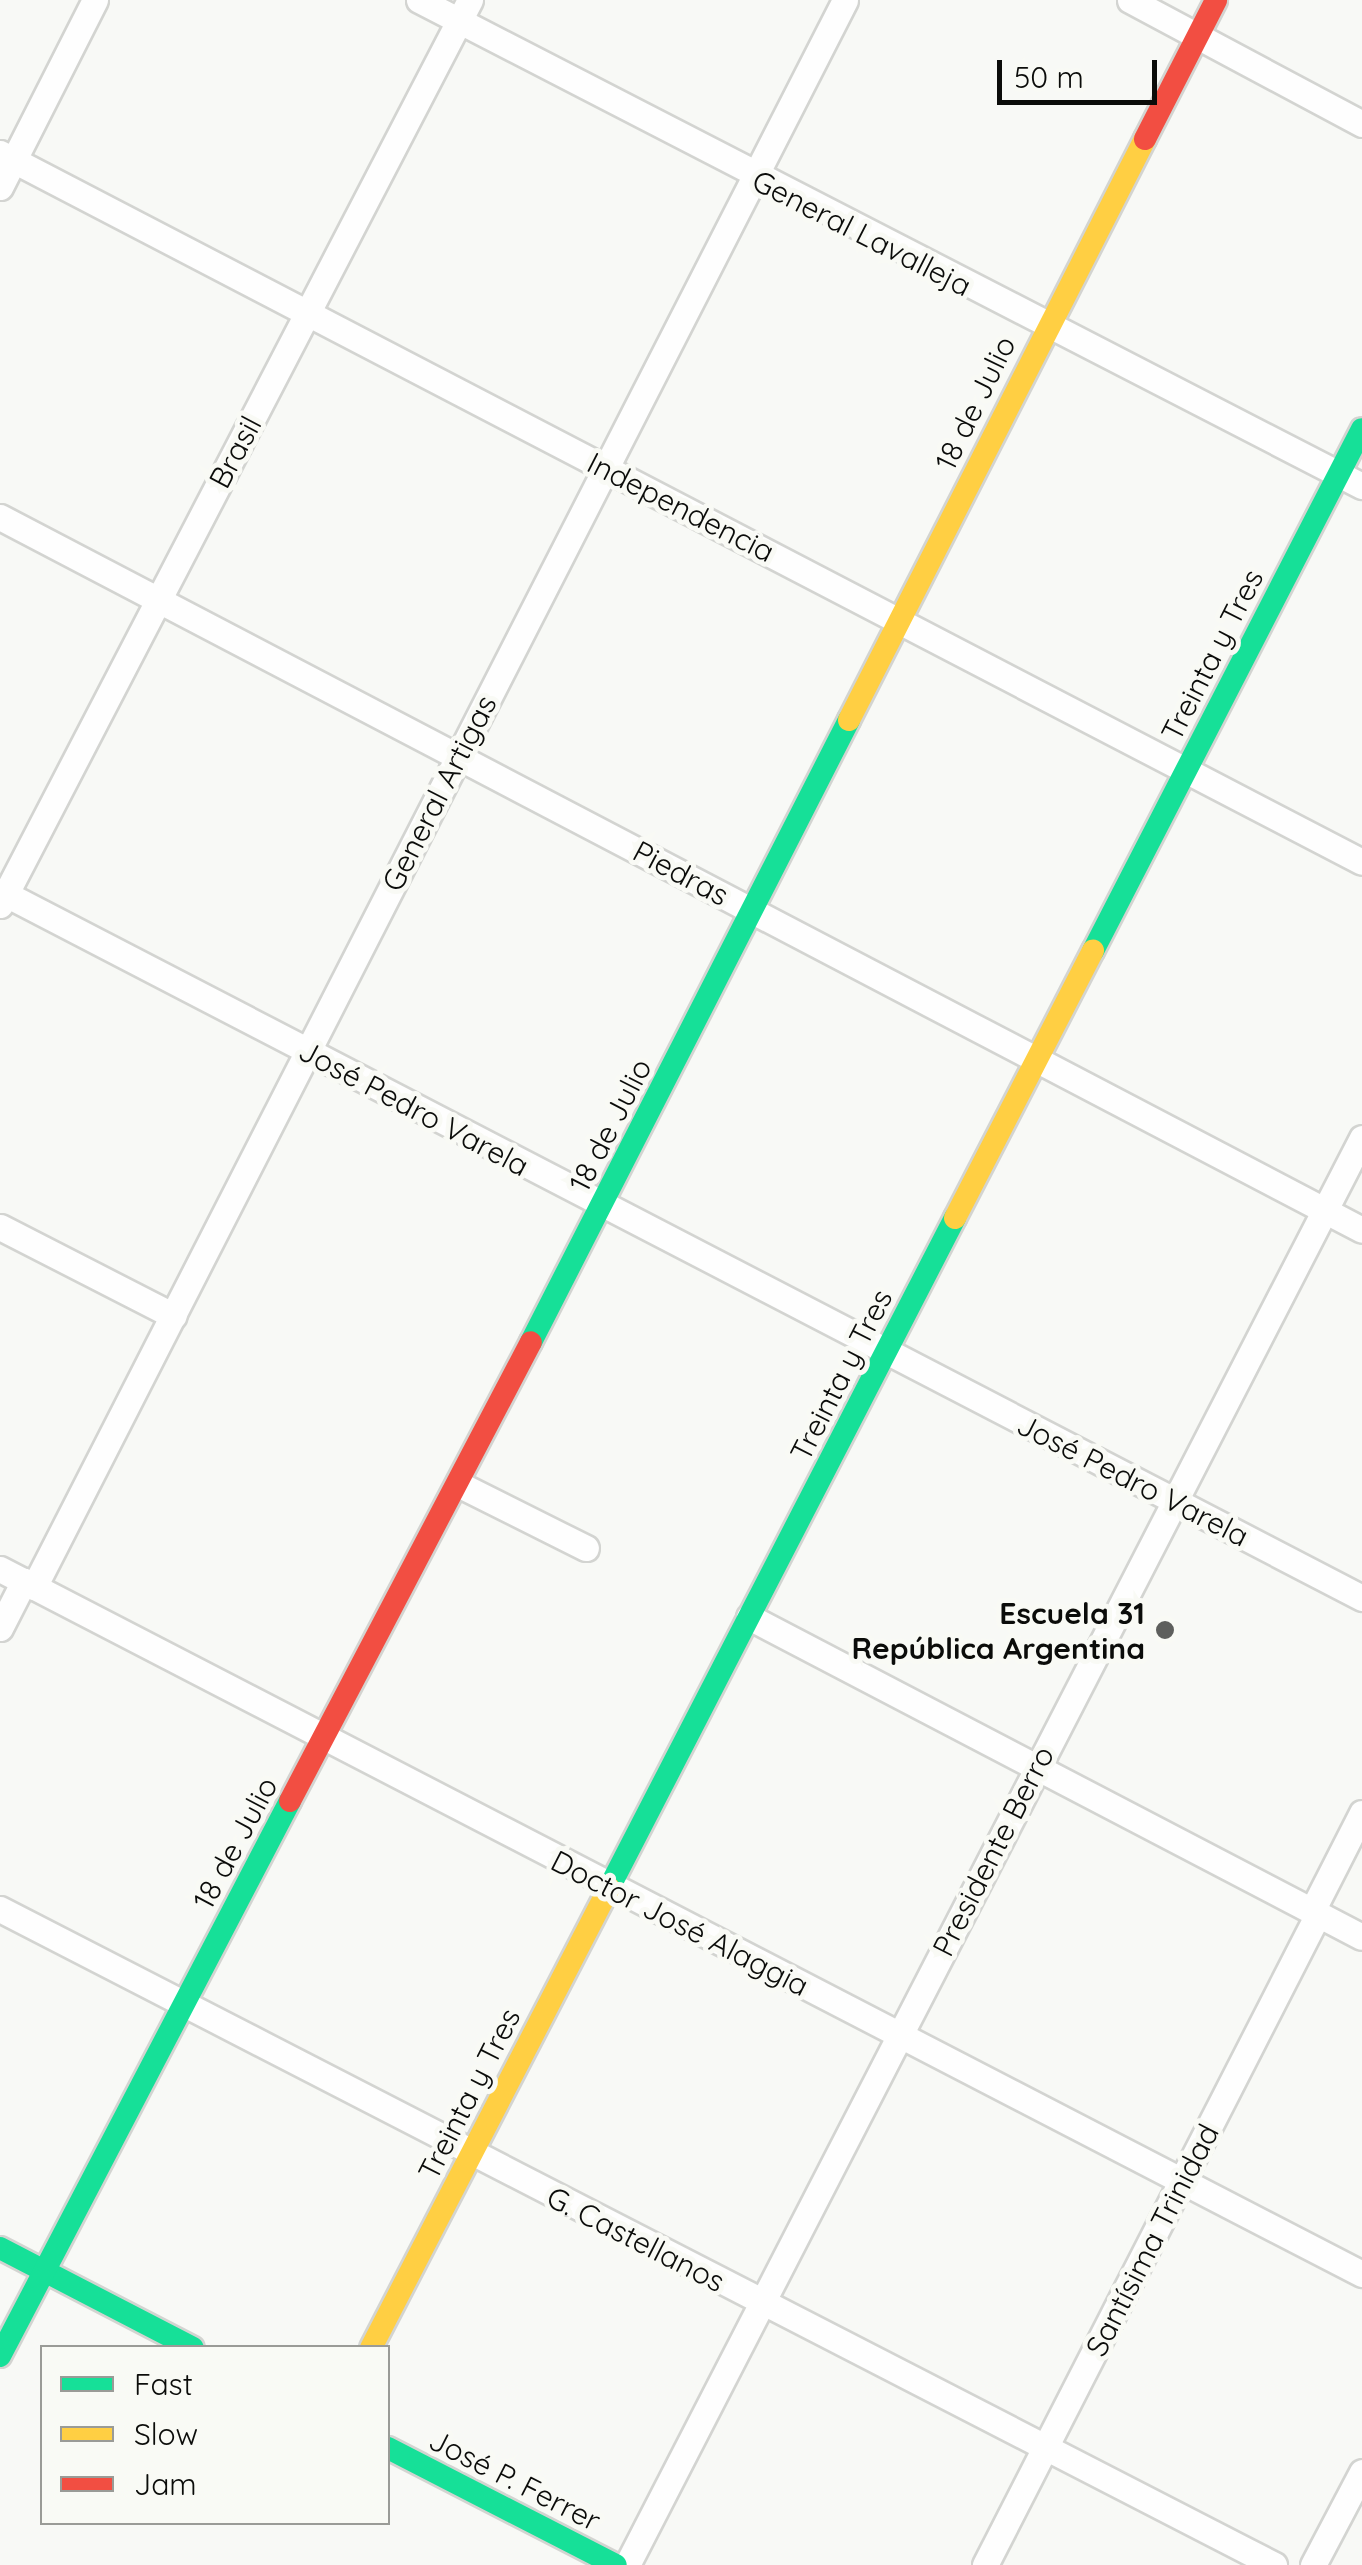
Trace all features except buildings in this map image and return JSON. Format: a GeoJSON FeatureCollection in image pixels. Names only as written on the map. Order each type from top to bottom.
{"type":"FeatureCollection","features":[{"type":"Feature","properties":{"kind":"street"},"geometry":{"type":"LineString","coordinates":[[0,187],[7,156],[95,0]]}},
{"type":"Feature","properties":{"kind":"street","name":"General Lavalleja"},"geometry":{"type":"LineString","coordinates":[[419,0],[465,11],[754,177],[1362,486]]}},
{"type":"Feature","properties":{"kind":"street","name":"General Artigas"},"geometry":{"type":"LineString","coordinates":[[0,1628],[29,1584],[174,1316],[310,1054],[457,754],[845,0]]}},
{"type":"Feature","properties":{"kind":"street"},"geometry":{"type":"LineString","coordinates":[[1130,0],[1362,124]]}},
{"type":"Feature","properties":{"kind":"street","name":"18 de Julio"},"geometry":{"type":"LineString","coordinates":[[0,2356],[602,1206],[1046,326],[1216,0]]}},
{"type":"Feature","properties":{"kind":"street","name":"Brasil"},"geometry":{"type":"LineString","coordinates":[[2,896],[465,11]]}},
{"type":"Feature","properties":{"kind":"street","name":"Independencia"},"geometry":{"type":"LineString","coordinates":[[7,156],[1362,862]]}},
{"type":"Feature","properties":{"kind":"street","name":"Treinta y Tres"},"geometry":{"type":"LineString","coordinates":[[372,2345],[1362,429]]}},
{"type":"Feature","properties":{"kind":"street","name":"Piedras"},"geometry":{"type":"LineString","coordinates":[[0,517],[1362,1230]]}},
{"type":"Feature","properties":{"kind":"street","name":"José Pedro Varela"},"geometry":{"type":"LineString","coordinates":[[2,896],[1362,1598]]}},
{"type":"Feature","properties":{"kind":"street","name":"Presidente Berro"},"geometry":{"type":"LineString","coordinates":[[628,2565],[1362,1138]]}},
{"type":"Feature","properties":{"kind":"street"},"geometry":{"type":"LineString","coordinates":[[0,1227],[174,1316]]}},
{"type":"Feature","properties":{"kind":"street"},"geometry":{"type":"LineString","coordinates":[[458,1484],[586,1548]]}},
{"type":"Feature","properties":{"kind":"street","name":"Doctor José Alaggia"},"geometry":{"type":"LineString","coordinates":[[0,1569],[1362,2274]]}},
{"type":"Feature","properties":{"kind":"street"},"geometry":{"type":"LineString","coordinates":[[749,1617],[1362,1937]]}},
{"type":"Feature","properties":{"kind":"street","name":"Santísima Trinidad"},"geometry":{"type":"LineString","coordinates":[[986,2565],[1183,2182],[1362,1813]]}},
{"type":"Feature","properties":{"kind":"street","name":"G. Castellanos"},"geometry":{"type":"LineString","coordinates":[[0,1909],[1274,2565]]}},
{"type":"Feature","properties":{"kind":"street"},"geometry":{"type":"LineString","coordinates":[[0,2248],[186,2345]]}},
{"type":"Feature","properties":{"kind":"street","name":"José P. Ferrer"},"geometry":{"type":"LineString","coordinates":[[390,2449],[616,2565]]}},
{"type":"Feature","properties":{"kind":"street"},"geometry":{"type":"LineString","coordinates":[[1313,2565],[1362,2472]]}},
{"type":"Feature","properties":{"kind":"traffic: fast"},"geometry":{"type":"LineString","coordinates":[[1093,951],[1362,429]]}},
{"type":"Feature","properties":{"kind":"traffic: fast"},"geometry":{"type":"LineString","coordinates":[[531,1342],[849,720]]}},
{"type":"Feature","properties":{"kind":"traffic: fast"},"geometry":{"type":"LineString","coordinates":[[609,1888],[955,1218]]}},
{"type":"Feature","properties":{"kind":"traffic: fast"},"geometry":{"type":"LineString","coordinates":[[0,2356],[290,1801]]}},
{"type":"Feature","properties":{"kind":"traffic: fast"},"geometry":{"type":"LineString","coordinates":[[0,2248],[187,2345]]}},
{"type":"Feature","properties":{"kind":"traffic: fast"},"geometry":{"type":"LineString","coordinates":[[390,2449],[616,2565]]}},
{"type":"Feature","properties":{"kind":"traffic: slow"},"geometry":{"type":"LineString","coordinates":[[849,720],[1145,139]]}},
{"type":"Feature","properties":{"kind":"traffic: slow"},"geometry":{"type":"LineString","coordinates":[[955,1218],[1093,951]]}},
{"type":"Feature","properties":{"kind":"traffic: slow"},"geometry":{"type":"LineString","coordinates":[[373,2345],[609,1888]]}},
{"type":"Feature","properties":{"kind":"traffic: jam"},"geometry":{"type":"LineString","coordinates":[[1145,139],[1216,0]]}},
{"type":"Feature","properties":{"kind":"traffic: jam"},"geometry":{"type":"LineString","coordinates":[[290,1801],[531,1342]]}},
{"type":"Feature","properties":{"kind":"place","name":"Escuela 31 República Argentina"},"geometry":{"type":"Point","coordinates":[1165,1630]}}]}
